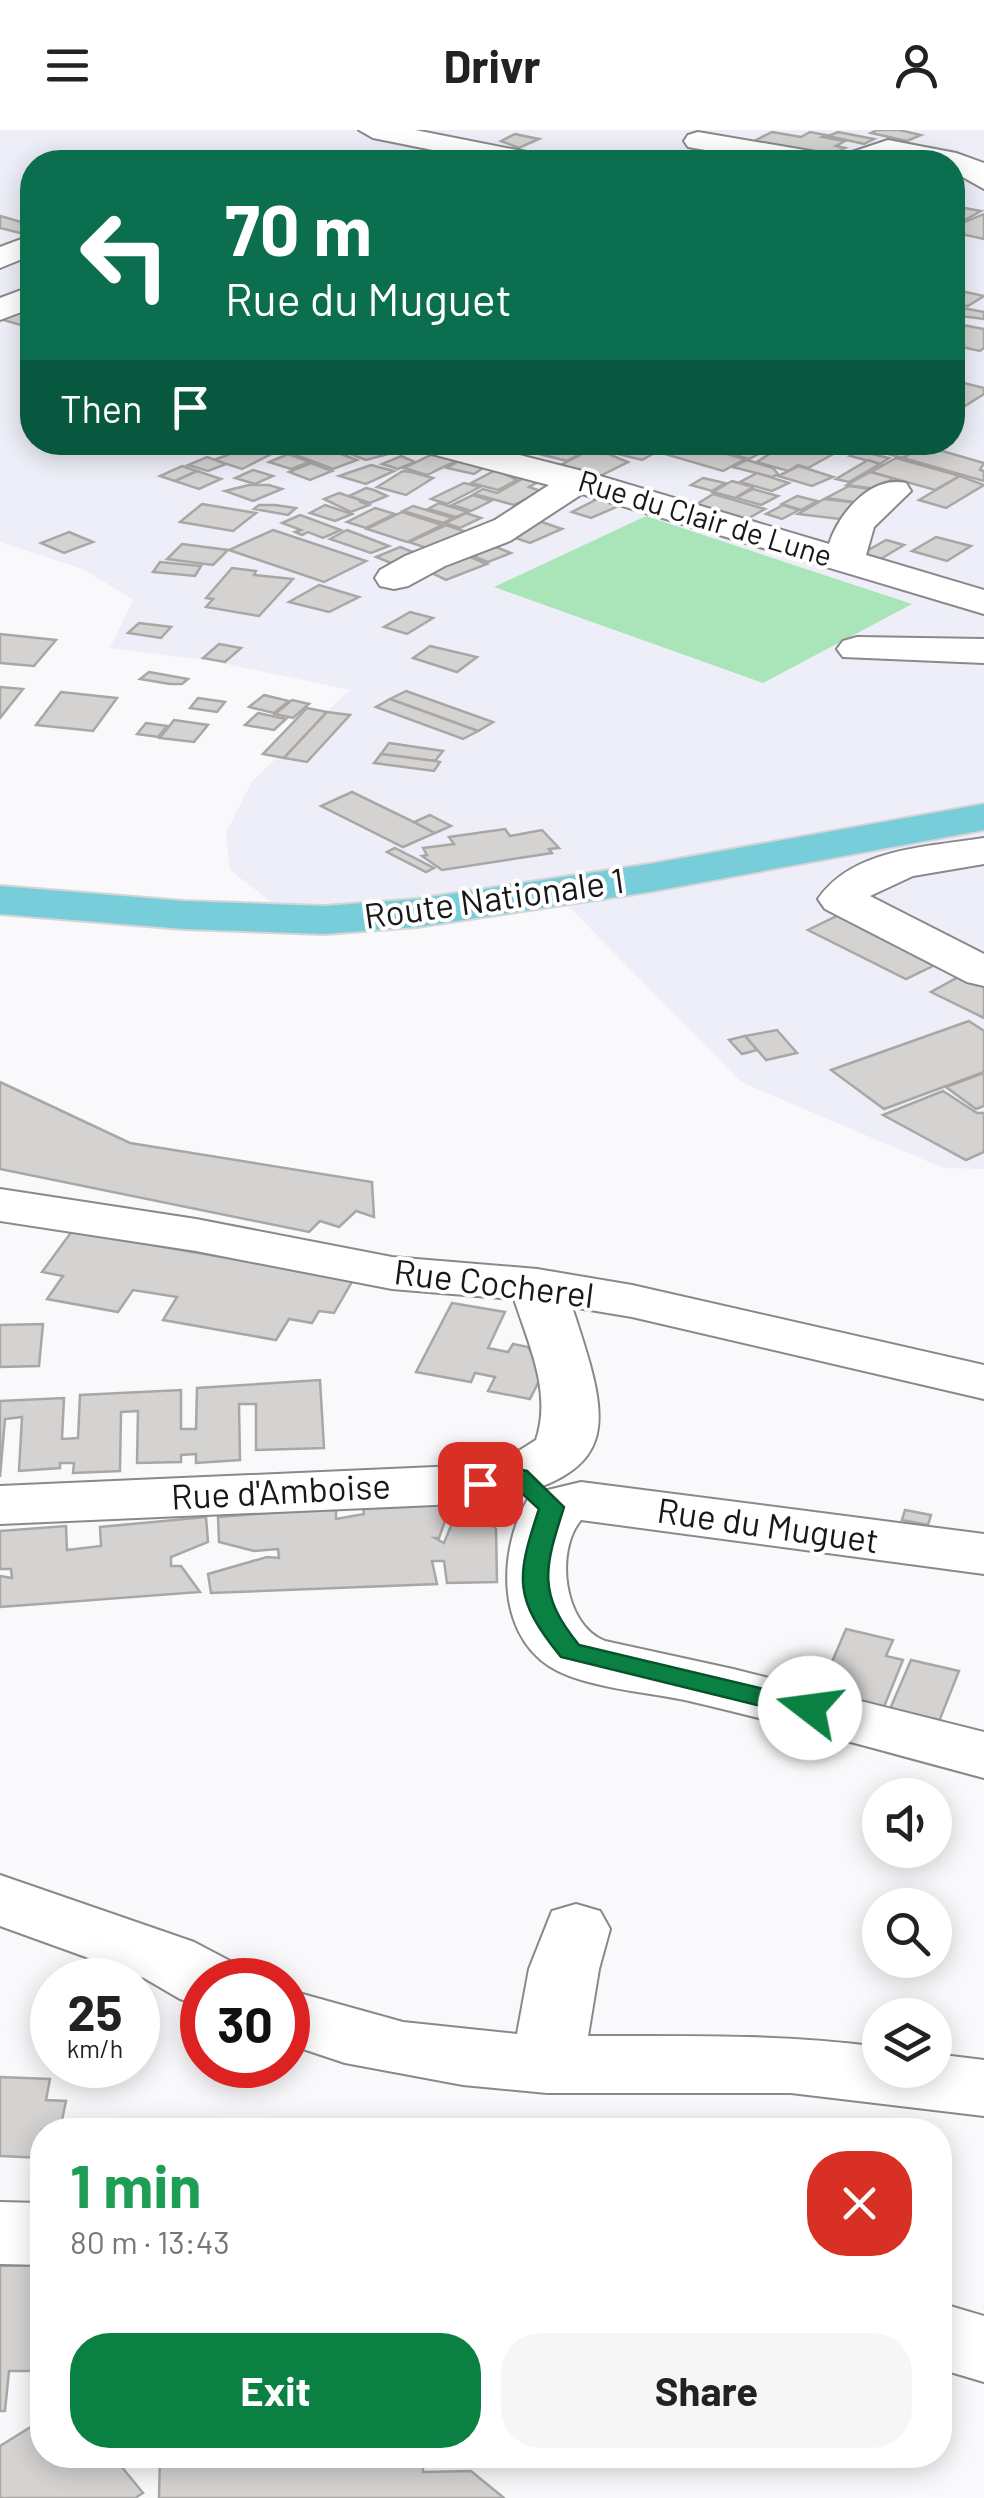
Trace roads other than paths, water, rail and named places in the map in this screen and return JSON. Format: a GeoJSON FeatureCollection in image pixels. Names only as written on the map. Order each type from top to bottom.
{"type":"FeatureCollection","features":[{"type":"Feature","properties":{"kind":"main road","name":"Route Nationale 1"},"geometry":{"type":"LineString","coordinates":[[0,900],[184,915],[304,919],[417,913],[649,878],[984,817]]}},
{"type":"Feature","properties":{"kind":"street"},"geometry":{"type":"LineString","coordinates":[[373,130],[472,150]]}},
{"type":"Feature","properties":{"kind":"street"},"geometry":{"type":"LineString","coordinates":[[698,141],[751,150]]}},
{"type":"Feature","properties":{"kind":"street"},"geometry":{"type":"LineString","coordinates":[[965,166],[977,171],[984,183]]}},
{"type":"Feature","properties":{"kind":"street","name":"Rue du Clair de Lune"},"geometry":{"type":"LineString","coordinates":[[519,455],[576,481],[984,602]]}},
{"type":"Feature","properties":{"kind":"street"},"geometry":{"type":"LineString","coordinates":[[394,578],[433,555],[501,532],[536,513],[576,481]]}},
{"type":"Feature","properties":{"kind":"street"},"geometry":{"type":"LineString","coordinates":[[848,562],[846,547],[866,509],[892,492]]}},
{"type":"Feature","properties":{"kind":"street"},"geometry":{"type":"LineString","coordinates":[[858,649],[984,651]]}},
{"type":"Feature","properties":{"kind":"street"},"geometry":{"type":"LineString","coordinates":[[984,851],[876,874],[855,882],[841,899],[984,972]]}},
{"type":"Feature","properties":{"kind":"street","name":"Rue Cocherel"},"geometry":{"type":"LineString","coordinates":[[0,1205],[196,1234],[392,1273],[538,1285],[632,1301],[984,1382]]}},
{"type":"Feature","properties":{"kind":"street","name":"Rue d'Amboise"},"geometry":{"type":"LineString","coordinates":[[0,1505],[480,1484],[535,1492],[562,1450],[573,1416],[567,1378],[538,1285]]}},
{"type":"Feature","properties":{"kind":"street"},"geometry":{"type":"LineString","coordinates":[[535,1492],[534,1562],[539,1604],[549,1625],[570,1651],[743,1690],[984,1755]]}},
{"type":"Feature","properties":{"kind":"street","name":"Rue du Muguet"},"geometry":{"type":"LineString","coordinates":[[535,1492],[984,1554]]}},
{"type":"Feature","properties":{"kind":"street"},"geometry":{"type":"LineString","coordinates":[[0,1900],[180,1966]]}},
{"type":"Feature","properties":{"kind":"street"},"geometry":{"type":"LineString","coordinates":[[547,2065],[564,1968],[576,1929]]}},
{"type":"Feature","properties":{"kind":"street"},"geometry":{"type":"LineString","coordinates":[[310,2023],[355,2037],[446,2055],[547,2065],[768,2064],[984,2088]]}},
{"type":"Feature","properties":{"kind":"street"},"geometry":{"type":"LineString","coordinates":[[0,2233],[30,2234]]}},
{"type":"Feature","properties":{"kind":"street"},"geometry":{"type":"LineString","coordinates":[[952,2340],[984,2349]]}}]}
